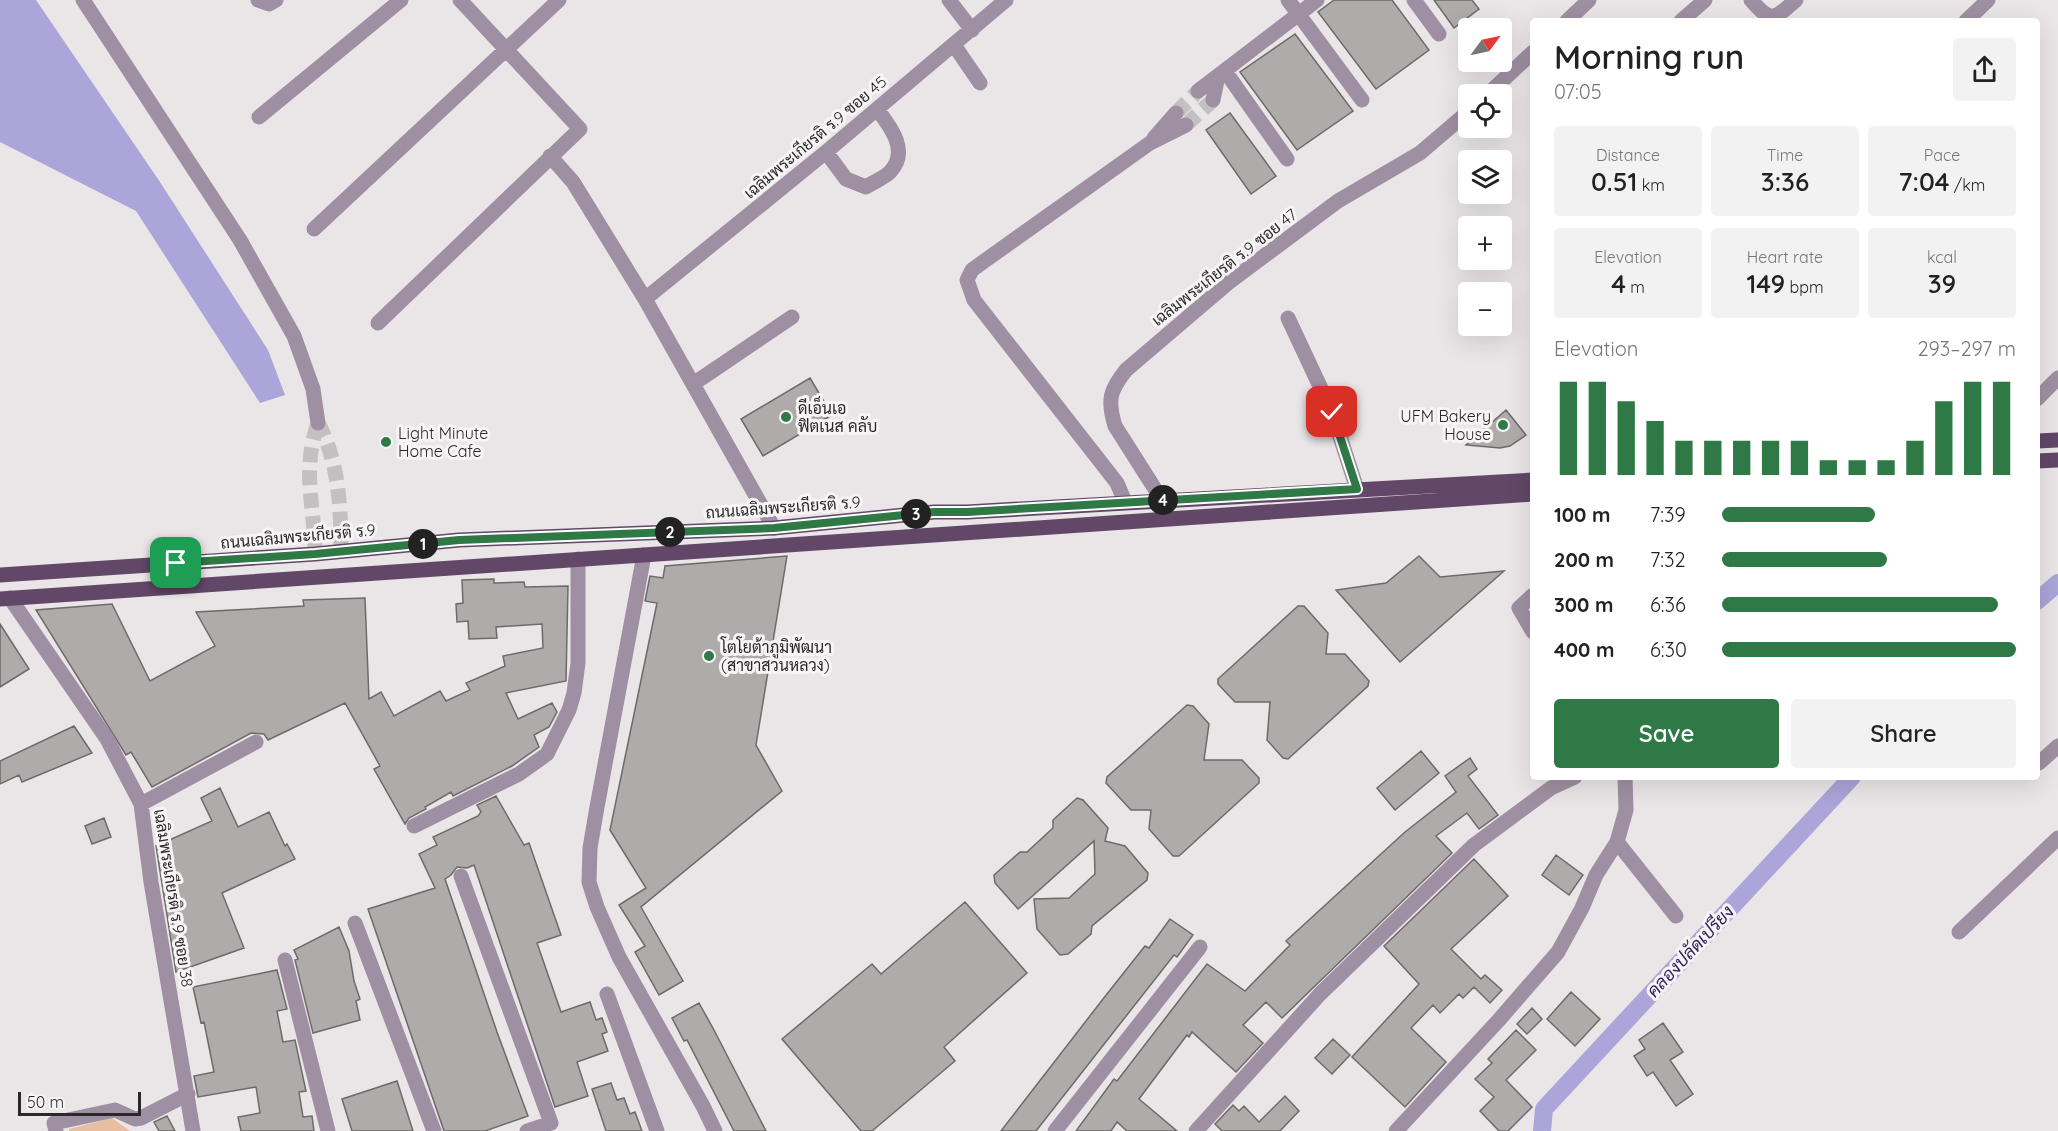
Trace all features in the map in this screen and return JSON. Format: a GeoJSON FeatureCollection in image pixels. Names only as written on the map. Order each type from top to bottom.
{"type":"FeatureCollection","features":[{"type":"Feature","properties":{"kind":"main road"},"geometry":{"type":"LineString","coordinates":[[2040,441],[2058,440]]}},
{"type":"Feature","properties":{"kind":"main road"},"geometry":{"type":"LineString","coordinates":[[2040,461],[2058,460]]}},
{"type":"Feature","properties":{"kind":"main road","name":"ถนนเฉลิมพระเกียรติ ร.9"},"geometry":{"type":"LineString","coordinates":[[4,575],[315,554],[459,540],[774,528],[934,512],[1530,480]]}},
{"type":"Feature","properties":{"kind":"main road"},"geometry":{"type":"LineString","coordinates":[[4,575],[5,599],[1530,494]]}},
{"type":"Feature","properties":{"kind":"street"},"geometry":{"type":"LineString","coordinates":[[83,0],[240,240],[294,336],[313,389],[318,423]]}},
{"type":"Feature","properties":{"kind":"street"},"geometry":{"type":"LineString","coordinates":[[258,0],[269,4],[276,0]]}},
{"type":"Feature","properties":{"kind":"street"},"geometry":{"type":"LineString","coordinates":[[259,117],[401,0]]}},
{"type":"Feature","properties":{"kind":"street"},"geometry":{"type":"LineString","coordinates":[[378,323],[580,129],[460,0]]}},
{"type":"Feature","properties":{"kind":"street"},"geometry":{"type":"LineString","coordinates":[[314,229],[559,0]]}},
{"type":"Feature","properties":{"kind":"street"},"geometry":{"type":"LineString","coordinates":[[949,0],[972,30]]}},
{"type":"Feature","properties":{"kind":"street","name":"เฉลิมพระเกียรติ ร.9 ซอย 45"},"geometry":{"type":"LineString","coordinates":[[645,299],[826,152],[1006,0]]}},
{"type":"Feature","properties":{"kind":"street"},"geometry":{"type":"LineString","coordinates":[[1288,0],[1362,100]]}},
{"type":"Feature","properties":{"kind":"street"},"geometry":{"type":"LineString","coordinates":[[1198,91],[1317,0]]}},
{"type":"Feature","properties":{"kind":"street"},"geometry":{"type":"LineString","coordinates":[[1414,0],[1439,34]]}},
{"type":"Feature","properties":{"kind":"street"},"geometry":{"type":"LineString","coordinates":[[1570,18],[1589,0]]}},
{"type":"Feature","properties":{"kind":"street"},"geometry":{"type":"LineString","coordinates":[[1684,18],[1705,0]]}},
{"type":"Feature","properties":{"kind":"street"},"geometry":{"type":"LineString","coordinates":[[1751,0],[1763,14],[1771,17],[1778,17],[1796,0]]}},
{"type":"Feature","properties":{"kind":"street"},"geometry":{"type":"LineString","coordinates":[[1969,18],[1988,0]]}},
{"type":"Feature","properties":{"kind":"street"},"geometry":{"type":"LineString","coordinates":[[954,45],[980,83]]}},
{"type":"Feature","properties":{"kind":"street"},"geometry":{"type":"LineString","coordinates":[[1499,84],[1530,55]]}},
{"type":"Feature","properties":{"kind":"street"},"geometry":{"type":"LineString","coordinates":[[1213,100],[1222,73]]}},
{"type":"Feature","properties":{"kind":"street"},"geometry":{"type":"LineString","coordinates":[[1222,73],[1287,159]]}},
{"type":"Feature","properties":{"kind":"street"},"geometry":{"type":"LineString","coordinates":[[826,152],[846,179],[866,187],[890,172],[897,160],[899,150],[893,130],[877,109]]}},
{"type":"Feature","properties":{"kind":"street"},"geometry":{"type":"LineString","coordinates":[[1125,502],[1117,483],[974,300],[967,280],[972,270],[1181,119]]}},
{"type":"Feature","properties":{"kind":"street","name":"เฉลิมพระเกียรติ ร.9 ซอย 47"},"geometry":{"type":"LineString","coordinates":[[1162,500],[1115,426],[1110,398],[1114,385],[1126,370],[1228,283],[1338,201],[1420,153],[1458,121]]}},
{"type":"Feature","properties":{"kind":"street"},"geometry":{"type":"LineString","coordinates":[[550,156],[573,182],[587,203],[645,299],[774,528]]}},
{"type":"Feature","properties":{"kind":"street"},"geometry":{"type":"LineString","coordinates":[[693,384],[792,317]]}},
{"type":"Feature","properties":{"kind":"street"},"geometry":{"type":"LineString","coordinates":[[1288,318],[1332,412],[1357,489]]}},
{"type":"Feature","properties":{"kind":"street"},"geometry":{"type":"LineString","coordinates":[[2040,396],[2058,378]]}},
{"type":"Feature","properties":{"kind":"street"},"geometry":{"type":"LineString","coordinates":[[644,555],[590,848],[589,882],[597,907],[619,957],[715,1131]]}},
{"type":"Feature","properties":{"kind":"street"},"geometry":{"type":"LineString","coordinates":[[414,826],[519,774],[547,754],[569,710],[574,693],[578,663],[578,559]]}},
{"type":"Feature","properties":{"kind":"street"},"geometry":{"type":"LineString","coordinates":[[1530,598],[1519,608],[1530,627]]}},
{"type":"Feature","properties":{"kind":"street","name":"เฉลิมพระเกียรติ ร.9 ซอย 38"},"geometry":{"type":"LineString","coordinates":[[5,599],[12,605],[106,739],[124,768],[141,804],[151,882],[193,1131]]}},
{"type":"Feature","properties":{"kind":"street"},"geometry":{"type":"LineString","coordinates":[[141,804],[256,742]]}},
{"type":"Feature","properties":{"kind":"street"},"geometry":{"type":"LineString","coordinates":[[2040,762],[2058,746]]}},
{"type":"Feature","properties":{"kind":"street"},"geometry":{"type":"LineString","coordinates":[[1197,1131],[1320,994],[1474,845],[1551,788],[1568,780]]}},
{"type":"Feature","properties":{"kind":"street"},"geometry":{"type":"LineString","coordinates":[[1396,1131],[1498,1021],[1558,952],[1582,908],[1596,875],[1617,842],[1626,810],[1625,780]]}},
{"type":"Feature","properties":{"kind":"street"},"geometry":{"type":"LineString","coordinates":[[1959,932],[2058,837]]}},
{"type":"Feature","properties":{"kind":"street"},"geometry":{"type":"LineString","coordinates":[[1617,842],[1676,916]]}},
{"type":"Feature","properties":{"kind":"street"},"geometry":{"type":"LineString","coordinates":[[461,876],[552,1127],[526,1131]]}},
{"type":"Feature","properties":{"kind":"street"},"geometry":{"type":"LineString","coordinates":[[355,923],[434,1131]]}},
{"type":"Feature","properties":{"kind":"street"},"geometry":{"type":"LineString","coordinates":[[1055,1131],[1200,947]]}},
{"type":"Feature","properties":{"kind":"street"},"geometry":{"type":"LineString","coordinates":[[285,960],[328,1131]]}},
{"type":"Feature","properties":{"kind":"street"},"geometry":{"type":"LineString","coordinates":[[607,994],[657,1131]]}},
{"type":"Feature","properties":{"kind":"street"},"geometry":{"type":"LineString","coordinates":[[56,1131],[54,1123],[115,1110],[135,1119],[141,1118],[188,1094]]}},
{"type":"Feature","properties":{"kind":"shaded area"},"geometry":{"type":"Polygon","coordinates":[[[0,0],[36,0],[160,182],[268,350],[285,395],[260,403],[136,211],[0,142],[0,0]]]}},
{"type":"Feature","properties":{"kind":"shaded area"},"geometry":{"type":"Polygon","coordinates":[[[112,1118],[130,1131],[69,1131],[69,1129],[112,1118]]]}},
{"type":"Feature","properties":{"kind":"building"},"geometry":{"type":"Polygon","coordinates":[[[1334,0],[1392,0],[1429,50],[1376,89],[1318,12],[1334,0]]]}},
{"type":"Feature","properties":{"kind":"building"},"geometry":{"type":"Polygon","coordinates":[[[1434,0],[1472,0],[1479,9],[1467,18],[1458,18],[1458,25],[1454,28],[1434,0]]]}},
{"type":"Feature","properties":{"kind":"building"},"geometry":{"type":"Polygon","coordinates":[[[1295,34],[1353,111],[1297,150],[1240,72],[1295,34]]]}},
{"type":"Feature","properties":{"kind":"building"},"geometry":{"type":"Polygon","coordinates":[[[1230,113],[1276,176],[1251,194],[1206,130],[1230,113]]]}},
{"type":"Feature","properties":{"kind":"building","name":"ดีเอ็นเอ ฟิตเนส คลับ"},"geometry":{"type":"Polygon","coordinates":[[[810,378],[832,415],[763,456],[741,419],[810,378]]]}},
{"type":"Feature","properties":{"kind":"building","name":"UFM Bakery House"},"geometry":{"type":"Polygon","coordinates":[[[1506,410],[1526,435],[1510,446],[1500,448],[1466,445],[1506,410]]]}},
{"type":"Feature","properties":{"kind":"building","name":"โตโยต้าภูมิพัฒนา (สาขาสวนหลวง)"},"geometry":{"type":"Polygon","coordinates":[[[787,556],[756,745],[782,791],[641,907],[683,981],[659,995],[635,952],[645,946],[619,905],[646,888],[610,830],[657,603],[645,601],[650,576],[663,578],[665,566],[787,556]]]}},
{"type":"Feature","properties":{"kind":"building"},"geometry":{"type":"Polygon","coordinates":[[[1419,556],[1440,577],[1504,571],[1400,662],[1336,590],[1386,583],[1419,556]]]}},
{"type":"Feature","properties":{"kind":"building"},"geometry":{"type":"Polygon","coordinates":[[[494,579],[494,583],[524,582],[525,587],[568,586],[566,681],[506,693],[518,719],[552,703],[557,712],[549,727],[534,735],[539,747],[512,766],[453,796],[451,792],[409,818],[405,824],[374,769],[380,766],[345,703],[268,740],[264,734],[251,733],[152,787],[131,752],[126,755],[36,610],[112,604],[150,681],[215,646],[196,612],[304,606],[303,600],[365,598],[369,699],[381,692],[394,716],[440,691],[446,701],[470,690],[466,683],[505,666],[503,656],[543,648],[542,624],[496,627],[497,638],[469,639],[468,621],[457,622],[456,604],[463,603],[462,580],[494,579]]]}},
{"type":"Feature","properties":{"kind":"building"},"geometry":{"type":"Polygon","coordinates":[[[1298,606],[1304,606],[1328,633],[1326,654],[1345,654],[1369,681],[1368,686],[1288,759],[1283,758],[1267,740],[1270,702],[1235,702],[1218,684],[1218,679],[1298,606]]]}},
{"type":"Feature","properties":{"kind":"building"},"geometry":{"type":"Polygon","coordinates":[[[0,624],[29,669],[0,687],[0,624]]]}},
{"type":"Feature","properties":{"kind":"building"},"geometry":{"type":"Polygon","coordinates":[[[1187,705],[1193,706],[1209,724],[1204,760],[1242,760],[1259,778],[1259,783],[1179,856],[1173,856],[1149,829],[1151,810],[1131,810],[1106,783],[1107,777],[1187,705]]]}},
{"type":"Feature","properties":{"kind":"building"},"geometry":{"type":"Polygon","coordinates":[[[74,726],[92,753],[22,782],[19,775],[0,784],[0,761],[74,726]]]}},
{"type":"Feature","properties":{"kind":"building"},"geometry":{"type":"Polygon","coordinates":[[[1421,751],[1439,773],[1395,810],[1377,788],[1421,751]]]}},
{"type":"Feature","properties":{"kind":"building"},"geometry":{"type":"Polygon","coordinates":[[[1470,758],[1477,769],[1468,776],[1498,815],[1479,829],[1467,813],[1436,836],[1452,853],[1282,1018],[1266,1002],[1243,1025],[1263,1043],[1236,1072],[1192,1032],[1189,1037],[1187,1035],[1139,1099],[1177,1131],[1127,1131],[1117,1122],[1111,1131],[1076,1131],[1114,1079],[1117,1081],[1207,964],[1245,991],[1290,945],[1286,941],[1405,832],[1456,792],[1445,776],[1470,758]]]}},
{"type":"Feature","properties":{"kind":"building"},"geometry":{"type":"Polygon","coordinates":[[[220,788],[238,827],[269,812],[285,846],[287,844],[295,859],[222,893],[244,948],[176,972],[156,846],[212,821],[201,798],[220,788]]]}},
{"type":"Feature","properties":{"kind":"building"},"geometry":{"type":"Polygon","coordinates":[[[496,796],[524,845],[529,843],[561,935],[537,943],[561,1012],[590,1002],[596,1020],[602,1018],[607,1032],[602,1034],[608,1051],[577,1062],[588,1096],[555,1107],[474,865],[467,868],[457,867],[445,879],[528,1116],[485,1131],[444,1131],[368,909],[435,888],[419,854],[437,845],[433,837],[478,816],[481,812],[477,805],[496,796]]]}},
{"type":"Feature","properties":{"kind":"building"},"geometry":{"type":"Polygon","coordinates":[[[1077,798],[1083,800],[1108,828],[1105,841],[1125,846],[1148,873],[1147,880],[1092,926],[1091,934],[1068,954],[1060,955],[1037,929],[1034,899],[1069,898],[1095,874],[1094,841],[1018,909],[995,883],[994,875],[1020,852],[1027,852],[1053,828],[1053,820],[1077,798]]]}},
{"type":"Feature","properties":{"kind":"building"},"geometry":{"type":"Polygon","coordinates":[[[104,818],[111,837],[92,844],[85,826],[104,818]]]}},
{"type":"Feature","properties":{"kind":"building"},"geometry":{"type":"Polygon","coordinates":[[[1556,855],[1583,875],[1569,895],[1542,875],[1556,855]]]}},
{"type":"Feature","properties":{"kind":"building"},"geometry":{"type":"Polygon","coordinates":[[[1474,859],[1508,896],[1451,949],[1481,979],[1485,975],[1502,990],[1490,1003],[1474,987],[1463,998],[1459,994],[1440,1013],[1433,1005],[1411,1028],[1446,1062],[1405,1107],[1352,1057],[1419,984],[1384,946],[1474,859]]]}},
{"type":"Feature","properties":{"kind":"building"},"geometry":{"type":"Polygon","coordinates":[[[965,902],[1027,973],[944,1047],[955,1061],[872,1131],[861,1131],[782,1039],[872,964],[881,974],[965,902]]]}},
{"type":"Feature","properties":{"kind":"building"},"geometry":{"type":"Polygon","coordinates":[[[1170,919],[1193,935],[1177,957],[1174,955],[1036,1131],[1001,1131],[1145,946],[1149,948],[1170,919]]]}},
{"type":"Feature","properties":{"kind":"building"},"geometry":{"type":"Polygon","coordinates":[[[339,927],[349,951],[354,981],[360,999],[356,1001],[360,1020],[313,1033],[295,960],[298,959],[294,950],[339,927]]]}},
{"type":"Feature","properties":{"kind":"building"},"geometry":{"type":"Polygon","coordinates":[[[277,970],[287,1009],[277,1011],[283,1042],[295,1040],[306,1091],[299,1092],[303,1117],[312,1116],[314,1131],[241,1131],[238,1117],[260,1113],[256,1087],[198,1097],[194,1076],[214,1072],[204,1022],[201,1023],[193,987],[277,970]]]}},
{"type":"Feature","properties":{"kind":"building"},"geometry":{"type":"Polygon","coordinates":[[[1571,992],[1600,1019],[1575,1046],[1547,1019],[1571,992]]]}},
{"type":"Feature","properties":{"kind":"building"},"geometry":{"type":"Polygon","coordinates":[[[699,1003],[766,1131],[734,1131],[687,1040],[684,1041],[672,1018],[699,1003]]]}},
{"type":"Feature","properties":{"kind":"building"},"geometry":{"type":"Polygon","coordinates":[[[1532,1008],[1542,1019],[1527,1034],[1517,1024],[1532,1008]]]}},
{"type":"Feature","properties":{"kind":"building"},"geometry":{"type":"Polygon","coordinates":[[[1663,1023],[1683,1052],[1670,1060],[1693,1094],[1676,1106],[1653,1072],[1647,1076],[1634,1056],[1645,1049],[1639,1040],[1663,1023]]]}},
{"type":"Feature","properties":{"kind":"building"},"geometry":{"type":"Polygon","coordinates":[[[1516,1030],[1536,1050],[1506,1080],[1532,1107],[1508,1131],[1499,1131],[1480,1111],[1494,1097],[1475,1079],[1492,1063],[1488,1059],[1516,1030]]]}},
{"type":"Feature","properties":{"kind":"building"},"geometry":{"type":"Polygon","coordinates":[[[1333,1039],[1350,1055],[1332,1074],[1315,1058],[1333,1039]]]}},
{"type":"Feature","properties":{"kind":"building"},"geometry":{"type":"Polygon","coordinates":[[[397,1081],[413,1131],[352,1131],[342,1099],[397,1081]]]}},
{"type":"Feature","properties":{"kind":"building"},"geometry":{"type":"Polygon","coordinates":[[[611,1083],[617,1100],[624,1098],[630,1114],[635,1112],[642,1131],[606,1131],[592,1089],[611,1083]]]}},
{"type":"Feature","properties":{"kind":"building"},"geometry":{"type":"Polygon","coordinates":[[[1285,1096],[1299,1111],[1280,1131],[1222,1131],[1215,1124],[1233,1105],[1239,1111],[1244,1106],[1259,1122],[1285,1096]]]}},
{"type":"Feature","properties":{"kind":"building"},"geometry":{"type":"Polygon","coordinates":[[[167,1116],[175,1131],[159,1131],[154,1122],[167,1116]]]}},
{"type":"Feature","properties":{"kind":"waterway","name":"คลองปลัดเปรียง"},"geometry":{"type":"LineString","coordinates":[[2040,598],[2058,583]]}},
{"type":"Feature","properties":{"kind":"waterway","name":"คลองปลัดเปรียง"},"geometry":{"type":"LineString","coordinates":[[1542,1131],[1544,1109],[1849,780]]}},
{"type":"Feature","properties":{"kind":"tunnel"},"geometry":{"type":"LineString","coordinates":[[1176,113],[1198,91]]}},
{"type":"Feature","properties":{"kind":"tunnel"},"geometry":{"type":"LineString","coordinates":[[1186,125],[1213,100]]}},
{"type":"Feature","properties":{"kind":"tunnel"},"geometry":{"type":"LineString","coordinates":[[318,423],[335,469],[341,551]]}},
{"type":"Feature","properties":{"kind":"tunnel"},"geometry":{"type":"LineString","coordinates":[[315,554],[310,457],[318,423]]}},
{"type":"Feature","properties":{"kind":"place","name":"ดีเอ็นเอ ฟิตเนส คลับ"},"geometry":{"type":"Point","coordinates":[786,417]}},
{"type":"Feature","properties":{"kind":"place","name":"UFM Bakery House"},"geometry":{"type":"Point","coordinates":[1503,425]}},
{"type":"Feature","properties":{"kind":"place","name":"Light Minute Home Cafe"},"geometry":{"type":"Point","coordinates":[386,442]}},
{"type":"Feature","properties":{"kind":"place","name":"โตโยต้าภูมิพัฒนา (สาขาสวนหลวง)"},"geometry":{"type":"Point","coordinates":[709,656]}},
{"type":"Feature","properties":{"kind":"route"},"geometry":{"type":"LineString","coordinates":[[176,563],[315,554],[459,540],[774,528],[934,512],[1357,489],[1332,412]]}}]}
